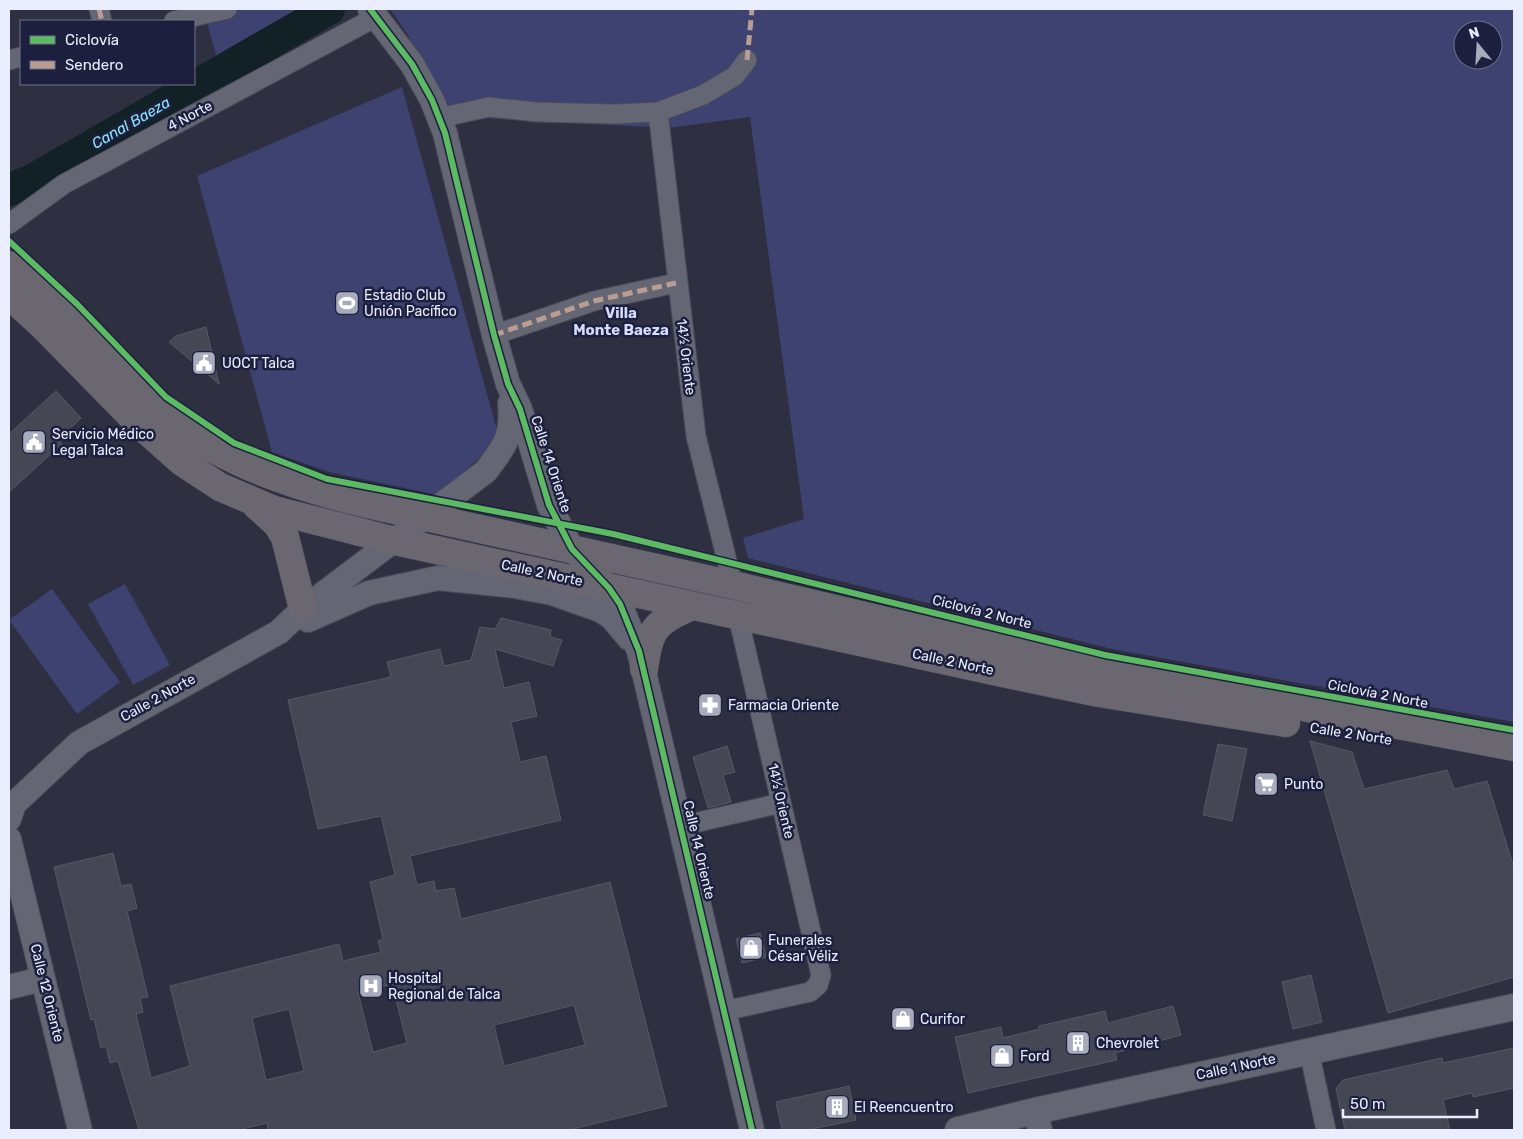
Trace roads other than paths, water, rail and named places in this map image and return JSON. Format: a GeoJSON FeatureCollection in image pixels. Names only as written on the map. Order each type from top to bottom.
{"type":"FeatureCollection","features":[{"type":"Feature","properties":{"kind":"main road"},"geometry":{"type":"LineString","coordinates":[[9,265],[57,306],[169,418],[214,448],[253,468],[311,489],[426,517]]}},
{"type":"Feature","properties":{"kind":"main road"},"geometry":{"type":"LineString","coordinates":[[9,294],[158,442],[182,462],[214,482],[274,510],[395,541]]}},
{"type":"Feature","properties":{"kind":"main road"},"geometry":{"type":"LineString","coordinates":[[252,500],[277,524],[285,537],[303,609]]}},
{"type":"Feature","properties":{"kind":"main road","name":"Calle 2 Norte"},"geometry":{"type":"LineString","coordinates":[[426,517],[733,585],[1040,657],[1514,747]]}},
{"type":"Feature","properties":{"kind":"main road","name":"Calle 2 Norte"},"geometry":{"type":"LineString","coordinates":[[395,541],[1099,693],[1514,763]]}},
{"type":"Feature","properties":{"kind":"main road"},"geometry":{"type":"LineString","coordinates":[[642,660],[652,632],[675,613],[692,606]]}},
{"type":"Feature","properties":{"kind":"main road","name":"Calle 1 Norte"},"geometry":{"type":"LineString","coordinates":[[958,1130],[1037,1120],[1309,1051],[1514,1007]]}},
{"type":"Feature","properties":{"kind":"street"},"geometry":{"type":"LineString","coordinates":[[178,20],[227,9]]}},
{"type":"Feature","properties":{"kind":"street","name":"Calle 14 Oriente"},"geometry":{"type":"LineString","coordinates":[[373,13],[412,64],[439,118],[451,150],[494,336],[508,384],[520,410],[549,505],[572,549],[609,588],[625,612],[642,660],[752,1130]]}},
{"type":"Feature","properties":{"kind":"street","name":"4 Norte"},"geometry":{"type":"LineString","coordinates":[[9,224],[64,184],[373,13]]}},
{"type":"Feature","properties":{"kind":"street"},"geometry":{"type":"LineString","coordinates":[[439,118],[489,107],[547,112],[615,114],[659,119],[736,76],[748,60]]}},
{"type":"Feature","properties":{"kind":"street","name":"14½ Oriente"},"geometry":{"type":"LineString","coordinates":[[659,119],[676,283],[700,460],[733,585]]}},
{"type":"Feature","properties":{"kind":"street"},"geometry":{"type":"LineString","coordinates":[[494,336],[594,301],[676,283]]}},
{"type":"Feature","properties":{"kind":"street","name":"Calle 2 Norte"},"geometry":{"type":"LineString","coordinates":[[9,819],[14,804],[79,743],[279,632],[303,609],[486,471],[506,444],[511,416],[508,384]]}},
{"type":"Feature","properties":{"kind":"street"},"geometry":{"type":"LineString","coordinates":[[279,632],[369,593],[438,578],[515,586],[543,591],[600,610],[611,617],[642,660]]}},
{"type":"Feature","properties":{"kind":"street","name":"14½ Oriente"},"geometry":{"type":"LineString","coordinates":[[724,1011],[805,993],[818,985],[820,980],[820,969],[738,616]]}},
{"type":"Feature","properties":{"kind":"street"},"geometry":{"type":"LineString","coordinates":[[681,826],[781,803]]}},
{"type":"Feature","properties":{"kind":"street","name":"Calle 12 Oriente"},"geometry":{"type":"LineString","coordinates":[[11,848],[80,1130]]}},
{"type":"Feature","properties":{"kind":"street"},"geometry":{"type":"LineString","coordinates":[[9,987],[43,979]]}},
{"type":"Feature","properties":{"kind":"street"},"geometry":{"type":"LineString","coordinates":[[1309,1051],[1326,1130]]}},
{"type":"Feature","properties":{"kind":"waterway","name":"Canal Baeza"},"geometry":{"type":"LineString","coordinates":[[9,190],[32,180],[329,9]]}},
{"type":"Feature","properties":{"kind":"place","name":"Estadio Club Unión Pacífico"},"geometry":{"type":"Point","coordinates":[347,303]}},
{"type":"Feature","properties":{"kind":"place","name":"UOCT Talca"},"geometry":{"type":"Point","coordinates":[204,363]}},
{"type":"Feature","properties":{"kind":"place","name":"Servicio Médico Legal Talca"},"geometry":{"type":"Point","coordinates":[34,442]}},
{"type":"Feature","properties":{"kind":"place","name":"Farmacia Oriente"},"geometry":{"type":"Point","coordinates":[710,705]}},
{"type":"Feature","properties":{"kind":"place","name":"Punto"},"geometry":{"type":"Point","coordinates":[1266,784]}},
{"type":"Feature","properties":{"kind":"place","name":"Funerales César Véliz"},"geometry":{"type":"Point","coordinates":[751,948]}},
{"type":"Feature","properties":{"kind":"place","name":"Hospital Regional de Talca"},"geometry":{"type":"Point","coordinates":[371,986]}},
{"type":"Feature","properties":{"kind":"place","name":"Curifor"},"geometry":{"type":"Point","coordinates":[903,1019]}},
{"type":"Feature","properties":{"kind":"place","name":"Chevrolet"},"geometry":{"type":"Point","coordinates":[1078,1043]}},
{"type":"Feature","properties":{"kind":"place","name":"Ford"},"geometry":{"type":"Point","coordinates":[1002,1056]}},
{"type":"Feature","properties":{"kind":"place","name":"El Reencuentro"},"geometry":{"type":"Point","coordinates":[837,1107]}},
{"type":"Feature","properties":{"kind":"district","name":"Villa Monte Baeza"},"geometry":{"type":"Point","coordinates":[621,322]}}]}
